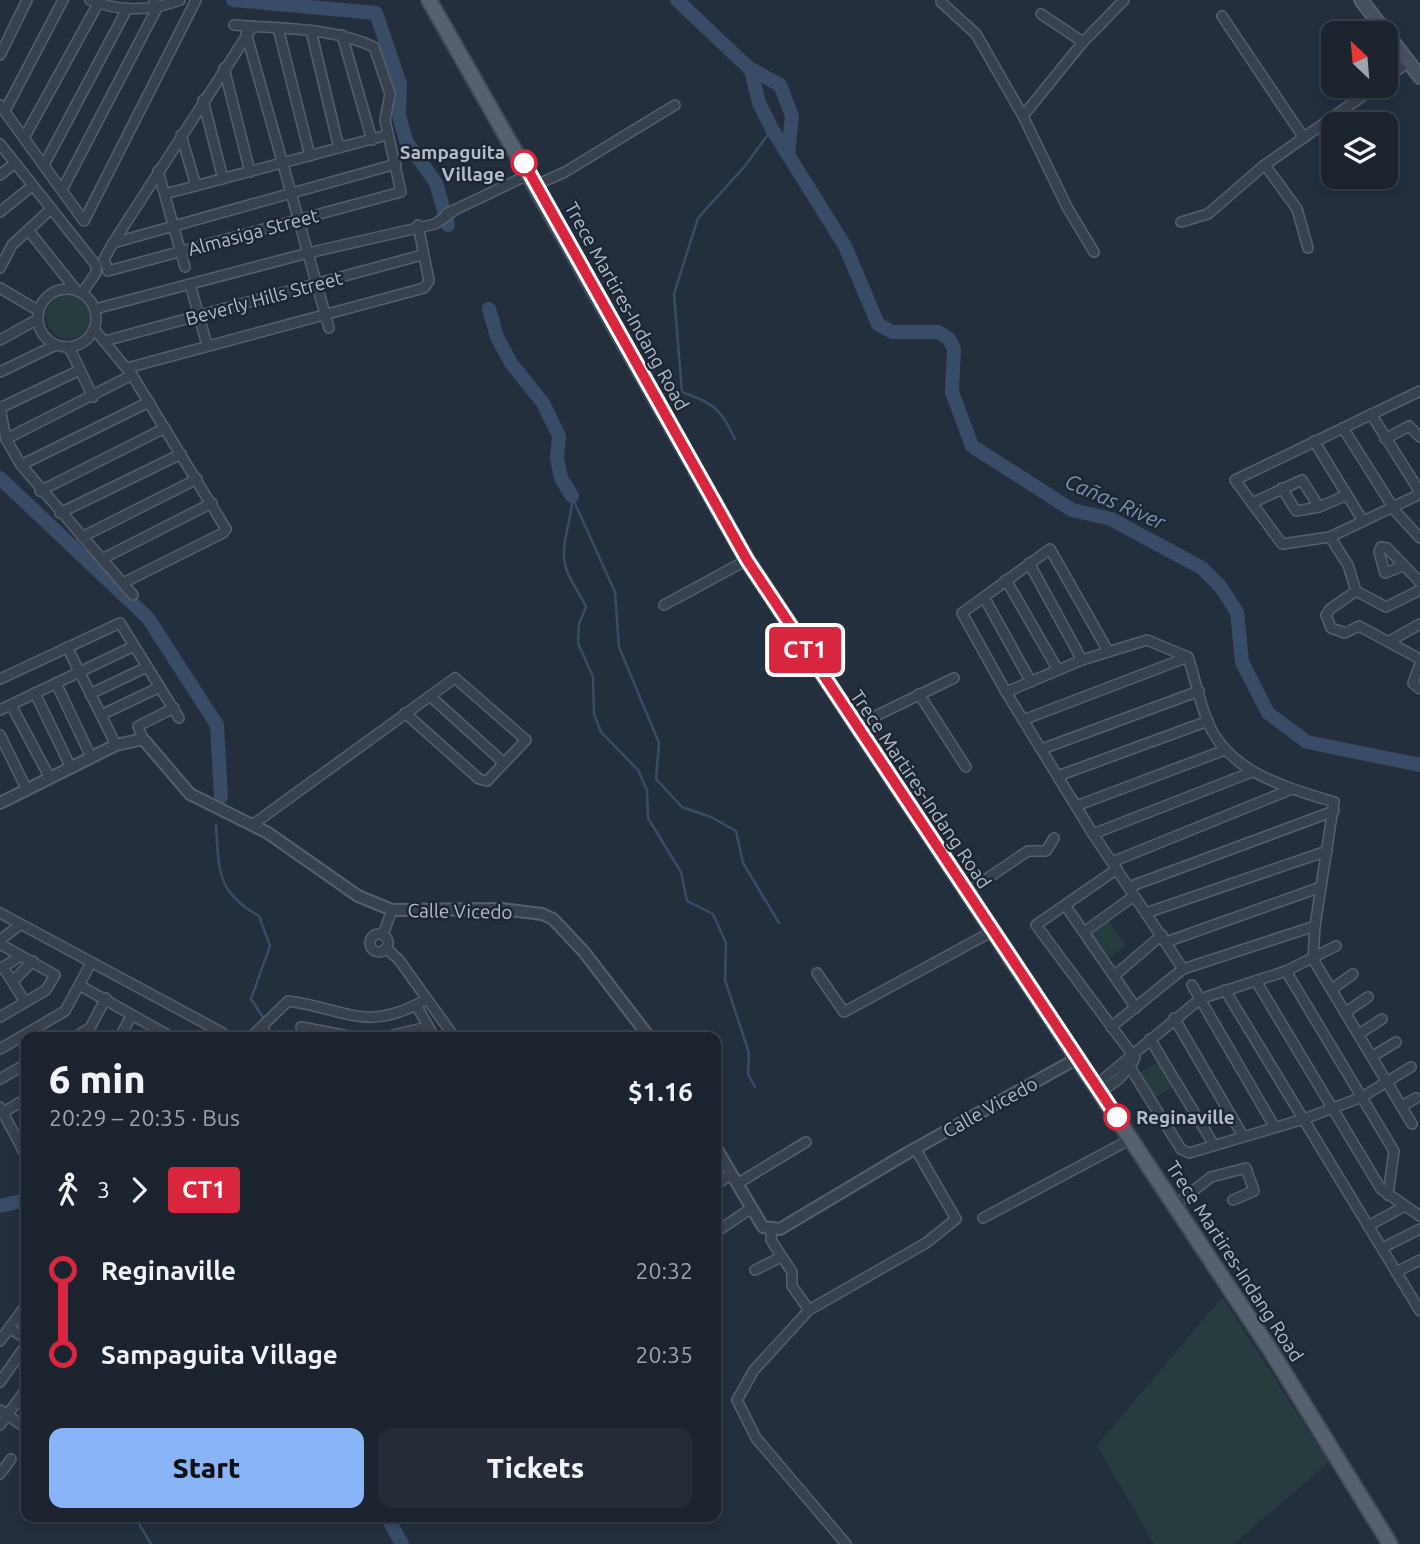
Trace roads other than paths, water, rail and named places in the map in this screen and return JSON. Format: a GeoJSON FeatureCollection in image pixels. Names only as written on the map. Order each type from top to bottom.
{"type":"FeatureCollection","features":[{"type":"Feature","properties":{"kind":"main road","name":"Trece Martires-Indang Road"},"geometry":{"type":"LineString","coordinates":[[429,0],[747,560],[1297,1391],[1390,1544]]}},
{"type":"Feature","properties":{"kind":"main road"},"geometry":{"type":"LineString","coordinates":[[1361,0],[1420,77]]}},
{"type":"Feature","properties":{"kind":"street"},"geometry":{"type":"LineString","coordinates":[[0,55],[27,0]]}},
{"type":"Feature","properties":{"kind":"street"},"geometry":{"type":"LineString","coordinates":[[63,0],[2,108],[84,221],[196,0]]}},
{"type":"Feature","properties":{"kind":"street"},"geometry":{"type":"LineString","coordinates":[[24,138],[96,1],[127,9],[179,0]]}},
{"type":"Feature","properties":{"kind":"street"},"geometry":{"type":"LineString","coordinates":[[1023,116],[1083,42],[1124,0]]}},
{"type":"Feature","properties":{"kind":"street"},"geometry":{"type":"LineString","coordinates":[[941,2],[976,34],[1023,116],[1067,207],[1094,253]]}},
{"type":"Feature","properties":{"kind":"street"},"geometry":{"type":"LineString","coordinates":[[62,190],[155,4]]}},
{"type":"Feature","properties":{"kind":"street"},"geometry":{"type":"LineString","coordinates":[[44,165],[127,9]]}},
{"type":"Feature","properties":{"kind":"street"},"geometry":{"type":"LineString","coordinates":[[1041,14],[1083,42]]}},
{"type":"Feature","properties":{"kind":"street"},"geometry":{"type":"LineString","coordinates":[[1222,16],[1304,138]]}},
{"type":"Feature","properties":{"kind":"street"},"geometry":{"type":"LineString","coordinates":[[113,243],[396,164],[384,120],[390,94],[374,47],[352,36],[278,28],[249,30],[234,24]]}},
{"type":"Feature","properties":{"kind":"street"},"geometry":{"type":"LineString","coordinates":[[278,28],[310,156]]}},
{"type":"Feature","properties":{"kind":"street"},"geometry":{"type":"LineString","coordinates":[[113,243],[249,30]]}},
{"type":"Feature","properties":{"kind":"street"},"geometry":{"type":"LineString","coordinates":[[249,30],[329,328]]}},
{"type":"Feature","properties":{"kind":"street"},"geometry":{"type":"LineString","coordinates":[[311,31],[339,148]]}},
{"type":"Feature","properties":{"kind":"street"},"geometry":{"type":"LineString","coordinates":[[342,36],[372,139]]}},
{"type":"Feature","properties":{"kind":"street"},"geometry":{"type":"LineString","coordinates":[[1398,70],[1408,62]]}},
{"type":"Feature","properties":{"kind":"street"},"geometry":{"type":"LineString","coordinates":[[224,68],[250,172]]}},
{"type":"Feature","properties":{"kind":"street"},"geometry":{"type":"LineString","coordinates":[[1181,222],[1208,214],[1265,165],[1360,98]]}},
{"type":"Feature","properties":{"kind":"street"},"geometry":{"type":"LineString","coordinates":[[203,100],[223,179]]}},
{"type":"Feature","properties":{"kind":"street"},"geometry":{"type":"LineString","coordinates":[[95,309],[406,230],[444,217],[533,180],[565,172],[675,104]]}},
{"type":"Feature","properties":{"kind":"street"},"geometry":{"type":"LineString","coordinates":[[181,135],[196,186]]}},
{"type":"Feature","properties":{"kind":"street"},"geometry":{"type":"LineString","coordinates":[[165,194],[387,135]]}},
{"type":"Feature","properties":{"kind":"street"},"geometry":{"type":"LineString","coordinates":[[0,145],[96,265],[96,273],[79,292]]}},
{"type":"Feature","properties":{"kind":"street"},"geometry":{"type":"LineString","coordinates":[[0,175],[15,163]]}},
{"type":"Feature","properties":{"kind":"street","name":"Almasiga Street"},"geometry":{"type":"LineString","coordinates":[[113,243],[104,259],[108,271],[397,194],[402,187],[396,164]]}},
{"type":"Feature","properties":{"kind":"street"},"geometry":{"type":"LineString","coordinates":[[1265,165],[1297,209],[1308,248]]}},
{"type":"Feature","properties":{"kind":"street"},"geometry":{"type":"LineString","coordinates":[[158,172],[185,267]]}},
{"type":"Feature","properties":{"kind":"street"},"geometry":{"type":"LineString","coordinates":[[0,212],[32,186]]}},
{"type":"Feature","properties":{"kind":"street"},"geometry":{"type":"LineString","coordinates":[[0,268],[12,245],[51,209]]}},
{"type":"Feature","properties":{"kind":"street"},"geometry":{"type":"LineString","coordinates":[[6,439],[93,397],[130,372],[207,345],[428,285],[418,226]]}},
{"type":"Feature","properties":{"kind":"street"},"geometry":{"type":"LineString","coordinates":[[0,288],[38,315],[43,335],[56,345],[69,347],[80,344],[94,328],[95,309],[29,231]]}},
{"type":"Feature","properties":{"kind":"street","name":"Beverly Hills Street"},"geometry":{"type":"LineString","coordinates":[[105,341],[422,255]]}},
{"type":"Feature","properties":{"kind":"street"},"geometry":{"type":"LineString","coordinates":[[190,284],[207,345]]}},
{"type":"Feature","properties":{"kind":"street"},"geometry":{"type":"LineString","coordinates":[[0,340],[38,315],[49,295],[57,291],[79,292]]}},
{"type":"Feature","properties":{"kind":"street"},"geometry":{"type":"LineString","coordinates":[[0,327],[11,334]]}},
{"type":"Feature","properties":{"kind":"street"},"geometry":{"type":"LineString","coordinates":[[94,328],[130,372],[225,524],[223,533],[123,583]]}},
{"type":"Feature","properties":{"kind":"street"},"geometry":{"type":"LineString","coordinates":[[0,372],[56,345]]}},
{"type":"Feature","properties":{"kind":"street"},"geometry":{"type":"LineString","coordinates":[[69,347],[93,397]]}},
{"type":"Feature","properties":{"kind":"street"},"geometry":{"type":"LineString","coordinates":[[80,370],[0,408],[6,439],[40,491],[133,595]]}},
{"type":"Feature","properties":{"kind":"street"},"geometry":{"type":"LineString","coordinates":[[1371,414],[1420,493],[1330,537],[1279,543],[1254,502],[1236,485],[1238,477],[1343,428],[1371,414],[1420,391]]}},
{"type":"Feature","properties":{"kind":"street"},"geometry":{"type":"LineString","coordinates":[[22,465],[149,402]]}},
{"type":"Feature","properties":{"kind":"street"},"geometry":{"type":"LineString","coordinates":[[1385,439],[1412,426],[1420,437]]}},
{"type":"Feature","properties":{"kind":"street"},"geometry":{"type":"LineString","coordinates":[[40,491],[165,428]]}},
{"type":"Feature","properties":{"kind":"street"},"geometry":{"type":"LineString","coordinates":[[1343,428],[1393,507],[1420,538]]}},
{"type":"Feature","properties":{"kind":"street"},"geometry":{"type":"LineString","coordinates":[[1314,441],[1363,521]]}},
{"type":"Feature","properties":{"kind":"street"},"geometry":{"type":"LineString","coordinates":[[60,513],[181,454]]}},
{"type":"Feature","properties":{"kind":"street"},"geometry":{"type":"LineString","coordinates":[[82,537],[197,479]]}},
{"type":"Feature","properties":{"kind":"street"},"geometry":{"type":"LineString","coordinates":[[1254,502],[1302,480],[1319,508]]}},
{"type":"Feature","properties":{"kind":"street"},"geometry":{"type":"LineString","coordinates":[[1282,488],[1296,511],[1319,508],[1346,495]]}},
{"type":"Feature","properties":{"kind":"street"},"geometry":{"type":"LineString","coordinates":[[102,559],[212,503]]}},
{"type":"Feature","properties":{"kind":"street"},"geometry":{"type":"LineString","coordinates":[[1330,537],[1348,565],[1356,591],[1386,607],[1420,590]]}},
{"type":"Feature","properties":{"kind":"street"},"geometry":{"type":"LineString","coordinates":[[1108,651],[1053,551],[1047,549],[964,611],[963,617],[1023,720],[1093,834],[1183,969]]}},
{"type":"Feature","properties":{"kind":"street"},"geometry":{"type":"LineString","coordinates":[[664,605],[747,560]]}},
{"type":"Feature","properties":{"kind":"street"},"geometry":{"type":"LineString","coordinates":[[1029,563],[1082,660]]}},
{"type":"Feature","properties":{"kind":"street"},"geometry":{"type":"LineString","coordinates":[[1403,566],[1420,582]]}},
{"type":"Feature","properties":{"kind":"street"},"geometry":{"type":"LineString","coordinates":[[1006,580],[1058,670]]}},
{"type":"Feature","properties":{"kind":"street"},"geometry":{"type":"LineString","coordinates":[[1356,591],[1330,609],[1326,615],[1326,623],[1345,633],[1359,626],[1420,661],[1413,684],[1420,689]]}},
{"type":"Feature","properties":{"kind":"street"},"geometry":{"type":"LineString","coordinates":[[984,597],[1031,682]]}},
{"type":"Feature","properties":{"kind":"street"},"geometry":{"type":"LineString","coordinates":[[0,679],[120,623],[179,718]]}},
{"type":"Feature","properties":{"kind":"street"},"geometry":{"type":"LineString","coordinates":[[1388,642],[1420,624]]}},
{"type":"Feature","properties":{"kind":"street"},"geometry":{"type":"LineString","coordinates":[[1006,692],[1082,660],[1147,640],[1188,657],[1208,721],[1225,750],[1252,772],[1292,789],[1334,802],[1315,926],[1313,959],[1412,1125]]}},
{"type":"Feature","properties":{"kind":"street"},"geometry":{"type":"LineString","coordinates":[[0,710],[134,646]]}},
{"type":"Feature","properties":{"kind":"street"},"geometry":{"type":"LineString","coordinates":[[67,647],[116,745]]}},
{"type":"Feature","properties":{"kind":"street"},"geometry":{"type":"LineString","coordinates":[[1023,720],[1188,657]]}},
{"type":"Feature","properties":{"kind":"street"},"geometry":{"type":"LineString","coordinates":[[90,694],[147,667]]}},
{"type":"Feature","properties":{"kind":"street"},"geometry":{"type":"LineString","coordinates":[[252,825],[405,713],[455,678],[526,740],[487,781],[478,779],[405,713]]}},
{"type":"Feature","properties":{"kind":"street"},"geometry":{"type":"LineString","coordinates":[[855,726],[954,678]]}},
{"type":"Feature","properties":{"kind":"street"},"geometry":{"type":"LineString","coordinates":[[56,683],[91,757]]}},
{"type":"Feature","properties":{"kind":"street"},"geometry":{"type":"LineString","coordinates":[[101,715],[160,687]]}},
{"type":"Feature","properties":{"kind":"street"},"geometry":{"type":"LineString","coordinates":[[1042,749],[1199,691]]}},
{"type":"Feature","properties":{"kind":"street"},"geometry":{"type":"LineString","coordinates":[[35,693],[71,768]]}},
{"type":"Feature","properties":{"kind":"street"},"geometry":{"type":"LineString","coordinates":[[919,694],[966,767]]}},
{"type":"Feature","properties":{"kind":"street"},"geometry":{"type":"LineString","coordinates":[[430,695],[504,763]]}},
{"type":"Feature","properties":{"kind":"street"},"geometry":{"type":"LineString","coordinates":[[11,705],[50,778]]}},
{"type":"Feature","properties":{"kind":"street"},"geometry":{"type":"LineString","coordinates":[[1,801],[116,745],[143,739],[138,726],[174,708]]}},
{"type":"Feature","properties":{"kind":"street"},"geometry":{"type":"LineString","coordinates":[[1058,776],[1208,721]]}},
{"type":"Feature","properties":{"kind":"street"},"geometry":{"type":"LineString","coordinates":[[0,735],[27,790]]}},
{"type":"Feature","properties":{"kind":"street","name":"Calle Vicedo"},"geometry":{"type":"LineString","coordinates":[[143,739],[190,794],[252,825],[358,896],[392,910],[502,909],[541,914],[553,919],[584,952],[645,1032]]}},
{"type":"Feature","properties":{"kind":"street"},"geometry":{"type":"LineString","coordinates":[[1076,806],[1225,750]]}},
{"type":"Feature","properties":{"kind":"street"},"geometry":{"type":"LineString","coordinates":[[1093,834],[1252,772]]}},
{"type":"Feature","properties":{"kind":"street"},"geometry":{"type":"LineString","coordinates":[[1292,789],[1114,865],[1037,925],[1133,1058],[1185,1152],[1304,1119],[1362,1097],[1411,1066]]}},
{"type":"Feature","properties":{"kind":"street"},"geometry":{"type":"LineString","coordinates":[[1084,932],[1132,892],[1334,811]]}},
{"type":"Feature","properties":{"kind":"street"},"geometry":{"type":"LineString","coordinates":[[967,892],[1028,851],[1046,851],[1054,838]]}},
{"type":"Feature","properties":{"kind":"street"},"geometry":{"type":"LineString","coordinates":[[1146,913],[1327,851]]}},
{"type":"Feature","properties":{"kind":"street"},"geometry":{"type":"LineString","coordinates":[[1114,976],[1164,938],[1321,887]]}},
{"type":"Feature","properties":{"kind":"street"},"geometry":{"type":"LineString","coordinates":[[1065,905],[1136,1008]]}},
{"type":"Feature","properties":{"kind":"street"},"geometry":{"type":"LineString","coordinates":[[383,935],[392,910]]}},
{"type":"Feature","properties":{"kind":"street"},"geometry":{"type":"LineString","coordinates":[[0,913],[221,1032]]}},
{"type":"Feature","properties":{"kind":"street"},"geometry":{"type":"LineString","coordinates":[[0,1004],[3,1015],[46,990],[55,975],[0,942],[20,925]]}},
{"type":"Feature","properties":{"kind":"street"},"geometry":{"type":"LineString","coordinates":[[1111,1027],[1183,969],[1315,926]]}},
{"type":"Feature","properties":{"kind":"street"},"geometry":{"type":"LineString","coordinates":[[817,973],[844,1012],[993,931]]}},
{"type":"Feature","properties":{"kind":"street"},"geometry":{"type":"LineString","coordinates":[[383,935],[373,936],[370,945],[376,952],[386,948]]}},
{"type":"Feature","properties":{"kind":"street"},"geometry":{"type":"LineString","coordinates":[[383,935],[388,941],[386,948]]}},
{"type":"Feature","properties":{"kind":"street"},"geometry":{"type":"LineString","coordinates":[[1098,1089],[1150,1039],[1200,999],[1286,971],[1336,946]]}},
{"type":"Feature","properties":{"kind":"street"},"geometry":{"type":"LineString","coordinates":[[386,948],[399,960],[450,1032]]}},
{"type":"Feature","properties":{"kind":"street"},"geometry":{"type":"LineString","coordinates":[[21,956],[1,968],[13,981],[25,1002]]}},
{"type":"Feature","properties":{"kind":"street"},"geometry":{"type":"LineString","coordinates":[[13,981],[33,961]]}},
{"type":"Feature","properties":{"kind":"street"},"geometry":{"type":"LineString","coordinates":[[29,1032],[65,1011],[91,963]]}},
{"type":"Feature","properties":{"kind":"street"},"geometry":{"type":"LineString","coordinates":[[1286,971],[1394,1151],[1388,1195]]}},
{"type":"Feature","properties":{"kind":"street"},"geometry":{"type":"LineString","coordinates":[[1332,989],[1353,974]]}},
{"type":"Feature","properties":{"kind":"street"},"geometry":{"type":"LineString","coordinates":[[1256,981],[1388,1195],[1420,1216]]}},
{"type":"Feature","properties":{"kind":"street"},"geometry":{"type":"LineString","coordinates":[[79,985],[162,1032]]}},
{"type":"Feature","properties":{"kind":"street"},"geometry":{"type":"LineString","coordinates":[[1192,985],[1274,1126]]}},
{"type":"Feature","properties":{"kind":"street"},"geometry":{"type":"LineString","coordinates":[[1226,990],[1396,1272],[1416,1293],[1420,1311]]}},
{"type":"Feature","properties":{"kind":"street"},"geometry":{"type":"LineString","coordinates":[[1346,1012],[1368,997]]}},
{"type":"Feature","properties":{"kind":"street"},"geometry":{"type":"LineString","coordinates":[[83,1032],[90,1028],[106,998]]}},
{"type":"Feature","properties":{"kind":"street"},"geometry":{"type":"LineString","coordinates":[[256,1032],[288,1001],[372,1019],[427,999]]}},
{"type":"Feature","properties":{"kind":"street"},"geometry":{"type":"LineString","coordinates":[[416,1005],[431,1032]]}},
{"type":"Feature","properties":{"kind":"street"},"geometry":{"type":"LineString","coordinates":[[124,1032],[132,1015]]}},
{"type":"Feature","properties":{"kind":"street"},"geometry":{"type":"LineString","coordinates":[[1174,1018],[1243,1136]]}},
{"type":"Feature","properties":{"kind":"street"},"geometry":{"type":"LineString","coordinates":[[1359,1034],[1382,1019]]}},
{"type":"Feature","properties":{"kind":"street"},"geometry":{"type":"LineString","coordinates":[[261,1027],[265,1032]]}},
{"type":"Feature","properties":{"kind":"street"},"geometry":{"type":"LineString","coordinates":[[301,1027],[334,1032]]}},
{"type":"Feature","properties":{"kind":"street"},"geometry":{"type":"LineString","coordinates":[[413,1032],[427,1027]]}},
{"type":"Feature","properties":{"kind":"street"},"geometry":{"type":"LineString","coordinates":[[0,1049],[21,1037]]}},
{"type":"Feature","properties":{"kind":"street"},"geometry":{"type":"LineString","coordinates":[[1150,1039],[1214,1145]]}},
{"type":"Feature","properties":{"kind":"street"},"geometry":{"type":"LineString","coordinates":[[1373,1056],[1396,1042]]}},
{"type":"Feature","properties":{"kind":"street","name":"Calle Vicedo"},"geometry":{"type":"LineString","coordinates":[[772,1228],[780,1229],[915,1148],[1078,1058]]}},
{"type":"Feature","properties":{"kind":"street"},"geometry":{"type":"LineString","coordinates":[[0,1079],[21,1067]]}},
{"type":"Feature","properties":{"kind":"street"},"geometry":{"type":"LineString","coordinates":[[1402,1106],[1416,1098]]}},
{"type":"Feature","properties":{"kind":"street"},"geometry":{"type":"LineString","coordinates":[[21,1102],[1,1111],[21,1147]]}},
{"type":"Feature","properties":{"kind":"street"},"geometry":{"type":"LineString","coordinates":[[983,1218],[1131,1139]]}},
{"type":"Feature","properties":{"kind":"street"},"geometry":{"type":"LineString","coordinates":[[721,1183],[806,1142]]}},
{"type":"Feature","properties":{"kind":"street"},"geometry":{"type":"LineString","coordinates":[[846,1544],[757,1438],[737,1400],[754,1370],[808,1310],[926,1243],[956,1219],[915,1148]]}},
{"type":"Feature","properties":{"kind":"street"},"geometry":{"type":"LineString","coordinates":[[721,1157],[750,1209],[763,1227],[772,1228],[771,1240],[792,1272],[792,1286],[808,1310]]}},
{"type":"Feature","properties":{"kind":"street"},"geometry":{"type":"LineString","coordinates":[[1175,1205],[1211,1177],[1246,1168],[1254,1191],[1233,1200]]}},
{"type":"Feature","properties":{"kind":"street"},"geometry":{"type":"LineString","coordinates":[[1368,1226],[1405,1206]]}},
{"type":"Feature","properties":{"kind":"street"},"geometry":{"type":"LineString","coordinates":[[721,1229],[750,1209]]}},
{"type":"Feature","properties":{"kind":"street"},"geometry":{"type":"LineString","coordinates":[[1382,1248],[1420,1229]]}},
{"type":"Feature","properties":{"kind":"street"},"geometry":{"type":"LineString","coordinates":[[755,1270],[781,1257]]}},
{"type":"Feature","properties":{"kind":"street"},"geometry":{"type":"LineString","coordinates":[[1396,1272],[1420,1260]]}},
{"type":"Feature","properties":{"kind":"street"},"geometry":{"type":"LineString","coordinates":[[0,1341],[21,1312]]}},
{"type":"Feature","properties":{"kind":"street"},"geometry":{"type":"LineString","coordinates":[[9,1328],[21,1336]]}},
{"type":"Feature","properties":{"kind":"street"},"geometry":{"type":"LineString","coordinates":[[0,1382],[21,1352]]}},
{"type":"Feature","properties":{"kind":"street"},"geometry":{"type":"LineString","coordinates":[[0,1426],[4,1412],[21,1393]]}},
{"type":"Feature","properties":{"kind":"street"},"geometry":{"type":"LineString","coordinates":[[4,1412],[21,1424]]}},
{"type":"Feature","properties":{"kind":"street"},"geometry":{"type":"LineString","coordinates":[[0,1474],[11,1459]]}},
{"type":"Feature","properties":{"kind":"waterway"},"geometry":{"type":"LineString","coordinates":[[233,0],[376,13],[400,84],[399,115],[406,141],[436,183],[448,225]]}},
{"type":"Feature","properties":{"kind":"waterway","name":"Cañas River"},"geometry":{"type":"LineString","coordinates":[[677,0],[751,70],[759,103],[772,129],[845,246],[878,324],[892,332],[938,332],[949,339],[954,349],[952,392],[972,446],[1072,510],[1111,519],[1202,568],[1220,586],[1237,612],[1242,662],[1268,713],[1307,742],[1420,765]]}},
{"type":"Feature","properties":{"kind":"waterway"},"geometry":{"type":"LineString","coordinates":[[749,68],[780,85],[792,116],[788,154]]}},
{"type":"Feature","properties":{"kind":"waterway"},"geometry":{"type":"LineString","coordinates":[[735,439],[715,408],[682,392],[674,294],[698,218],[745,166],[772,129]]}},
{"type":"Feature","properties":{"kind":"waterway"},"geometry":{"type":"LineString","coordinates":[[489,309],[497,337],[511,363],[543,403],[559,436],[557,459],[561,478],[572,496]]}},
{"type":"Feature","properties":{"kind":"waterway"},"geometry":{"type":"LineString","coordinates":[[0,478],[148,618],[217,725],[221,797]]}},
{"type":"Feature","properties":{"kind":"waterway"},"geometry":{"type":"LineString","coordinates":[[572,496],[564,548],[565,563],[586,607],[579,624],[578,643],[593,677],[594,714],[601,732],[638,770],[647,790],[648,818],[681,872],[687,901],[713,914],[726,943],[725,980],[749,1053],[748,1074],[755,1087]]}},
{"type":"Feature","properties":{"kind":"waterway"},"geometry":{"type":"LineString","coordinates":[[573,499],[615,592],[619,647],[659,743],[656,779],[682,807],[711,817],[736,831],[743,863],[779,923]]}},
{"type":"Feature","properties":{"kind":"waterway"},"geometry":{"type":"LineString","coordinates":[[216,825],[222,878],[235,898],[259,916],[270,946],[251,999],[264,1019]]}},
{"type":"Feature","properties":{"kind":"waterway"},"geometry":{"type":"LineString","coordinates":[[0,1206],[21,1201]]}},
{"type":"Feature","properties":{"kind":"waterway"},"geometry":{"type":"LineString","coordinates":[[138,1522],[151,1544]]}},
{"type":"Feature","properties":{"kind":"waterway"},"geometry":{"type":"LineString","coordinates":[[390,1522],[402,1544]]}},
{"type":"Feature","properties":{"kind":"place","name":"Sampaguita Village"},"geometry":{"type":"Point","coordinates":[524,163]}},
{"type":"Feature","properties":{"kind":"place","name":"Reginaville"},"geometry":{"type":"Point","coordinates":[1117,1117]}}]}
